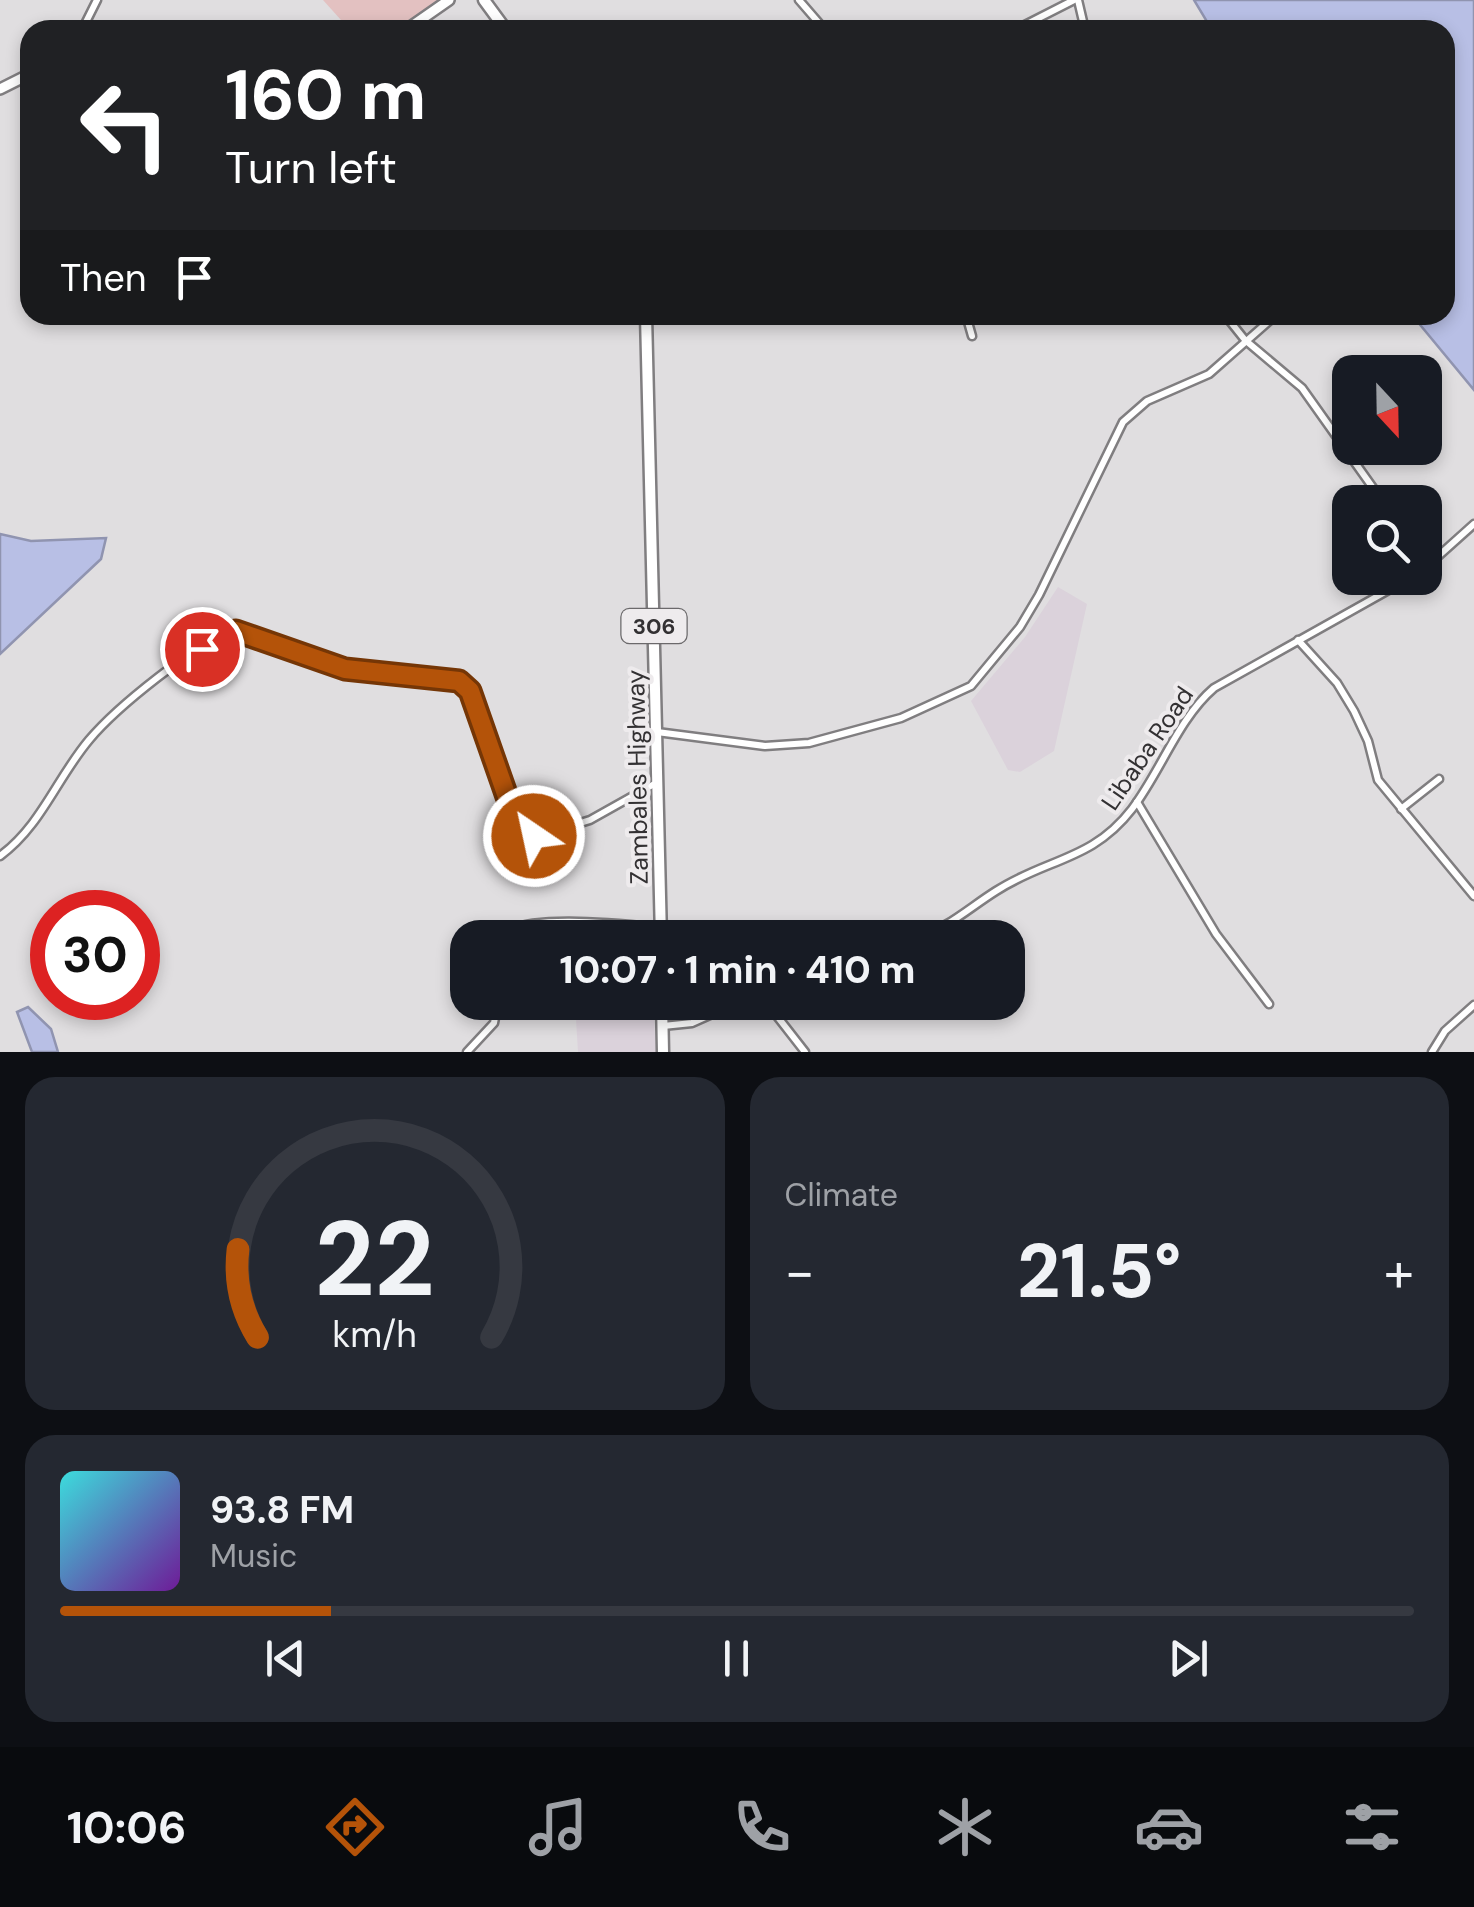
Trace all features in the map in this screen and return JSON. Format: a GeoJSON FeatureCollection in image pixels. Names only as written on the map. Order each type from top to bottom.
{"type":"FeatureCollection","features":[{"type":"Feature","properties":{"kind":"main road","name":"Zambales Highway"},"geometry":{"type":"LineString","coordinates":[[646,325],[661,920]]}},
{"type":"Feature","properties":{"kind":"main road"},"geometry":{"type":"LineString","coordinates":[[663,1020],[663,1052]]}},
{"type":"Feature","properties":{"kind":"street"},"geometry":{"type":"LineString","coordinates":[[420,20],[449,0]]}},
{"type":"Feature","properties":{"kind":"street"},"geometry":{"type":"LineString","coordinates":[[799,0],[816,20]]}},
{"type":"Feature","properties":{"kind":"street"},"geometry":{"type":"LineString","coordinates":[[1035,20],[1076,0]]}},
{"type":"Feature","properties":{"kind":"street"},"geometry":{"type":"LineString","coordinates":[[969,325],[972,336]]}},
{"type":"Feature","properties":{"kind":"street"},"geometry":{"type":"LineString","coordinates":[[1234,325],[1245,340],[1302,388],[1371,485]]}},
{"type":"Feature","properties":{"kind":"street"},"geometry":{"type":"LineString","coordinates":[[656,732],[764,746],[809,743],[901,718],[971,686],[1020,627],[1039,595],[1123,422],[1147,402],[1209,374],[1264,325]]}},
{"type":"Feature","properties":{"kind":"street"},"geometry":{"type":"LineString","coordinates":[[1442,551],[1474,524]]}},
{"type":"Feature","properties":{"kind":"street","name":"Libaba Road"},"geometry":{"type":"LineString","coordinates":[[956,920],[1016,880],[1090,850],[1112,833],[1137,802],[1203,698],[1379,595]]}},
{"type":"Feature","properties":{"kind":"street"},"geometry":{"type":"LineString","coordinates":[[0,856],[25,834],[89,740],[180,665],[224,634],[236,631],[345,669],[444,678],[465,685],[511,808],[520,826],[534,836],[590,820],[656,783]]}},
{"type":"Feature","properties":{"kind":"street"},"geometry":{"type":"LineString","coordinates":[[1298,640],[1336,683],[1354,711],[1368,741],[1378,780],[1474,896]]}},
{"type":"Feature","properties":{"kind":"street"},"geometry":{"type":"LineString","coordinates":[[1401,810],[1439,779]]}},
{"type":"Feature","properties":{"kind":"street"},"geometry":{"type":"LineString","coordinates":[[1137,802],[1216,934],[1269,1004]]}},
{"type":"Feature","properties":{"kind":"street"},"geometry":{"type":"LineString","coordinates":[[1432,1052],[1445,1031],[1474,1005]]}},
{"type":"Feature","properties":{"kind":"street"},"geometry":{"type":"LineString","coordinates":[[466,1052],[495,1020]]}},
{"type":"Feature","properties":{"kind":"street"},"geometry":{"type":"LineString","coordinates":[[663,1026],[699,1020]]}},
{"type":"Feature","properties":{"kind":"street"},"geometry":{"type":"LineString","coordinates":[[780,1020],[805,1052]]}},
{"type":"Feature","properties":{"kind":"shaded area"},"geometry":{"type":"Polygon","coordinates":[[[323,0],[441,0],[414,20],[341,20],[323,0]]]}},
{"type":"Feature","properties":{"kind":"shaded area"},"geometry":{"type":"Polygon","coordinates":[[[1058,587],[1087,604],[1054,751],[1020,772],[1008,770],[971,701],[1025,637],[1058,587]]]}},
{"type":"Feature","properties":{"kind":"shaded area"},"geometry":{"type":"Polygon","coordinates":[[[576,1020],[654,1020],[656,1052],[578,1052],[576,1020]]]}},
{"type":"Feature","properties":{"kind":"water"},"geometry":{"type":"Polygon","coordinates":[[[1194,0],[1474,0],[1474,390],[1420,325],[1455,325],[1455,20],[1206,20],[1194,0]]]}},
{"type":"Feature","properties":{"kind":"water"},"geometry":{"type":"Polygon","coordinates":[[[0,534],[31,541],[106,538],[101,559],[0,654],[0,534]]]}},
{"type":"Feature","properties":{"kind":"water"},"geometry":{"type":"Polygon","coordinates":[[[28,1007],[30,1020],[42,1020],[51,1029],[58,1052],[32,1052],[17,1012],[28,1007]]]}},
{"type":"Feature","properties":{"kind":"route"},"geometry":{"type":"LineString","coordinates":[[202,649],[236,631],[345,669],[459,681],[470,691],[515,817],[534,836]]}}]}
